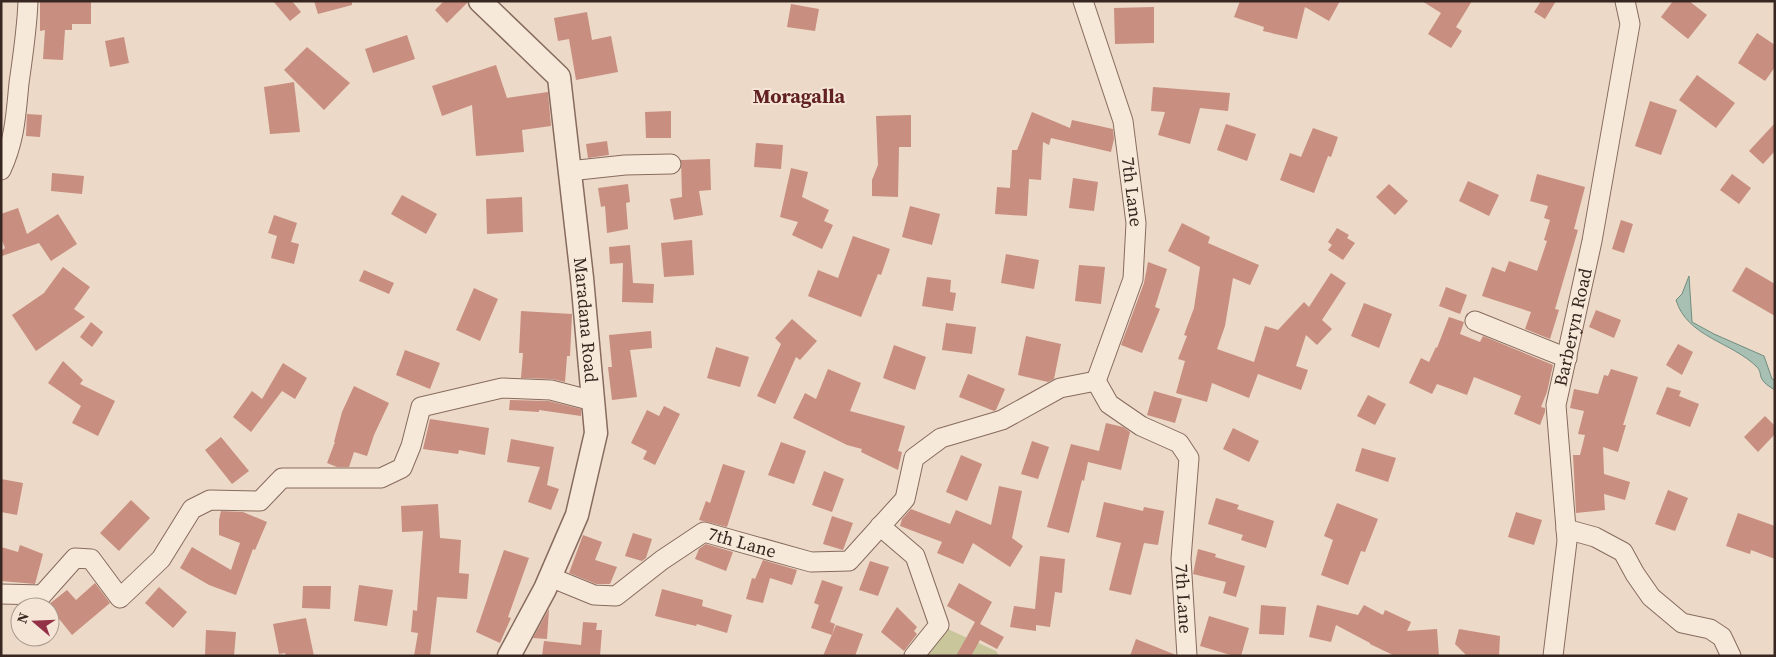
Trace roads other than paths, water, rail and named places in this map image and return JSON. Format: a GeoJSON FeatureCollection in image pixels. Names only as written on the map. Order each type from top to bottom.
{"type":"FeatureCollection","features":[{"type":"Feature","properties":{"kind":"street"},"geometry":{"type":"LineString","coordinates":[[1,170],[12,144],[17,114],[26,42],[28,1]]}},
{"type":"Feature","properties":{"kind":"street","name":"Maradana Road"},"geometry":{"type":"LineString","coordinates":[[480,1],[559,77],[582,278],[596,433],[577,515],[550,577],[509,656]]}},
{"type":"Feature","properties":{"kind":"street","name":"7th Lane"},"geometry":{"type":"LineString","coordinates":[[1083,1],[1123,121],[1136,223],[1133,279],[1096,380],[1109,404],[1141,426],[1179,443],[1189,458],[1182,560],[1187,656]]}},
{"type":"Feature","properties":{"kind":"street","name":"Barberyn Road"},"geometry":{"type":"LineString","coordinates":[[1553,656],[1567,541],[1556,405],[1592,241],[1630,24],[1624,1]]}},
{"type":"Feature","properties":{"kind":"street"},"geometry":{"type":"LineString","coordinates":[[570,171],[625,165],[671,164]]}},
{"type":"Feature","properties":{"kind":"street"},"geometry":{"type":"LineString","coordinates":[[1475,321],[1566,358]]}},
{"type":"Feature","properties":{"kind":"street","name":"7th Lane"},"geometry":{"type":"LineString","coordinates":[[550,577],[594,595],[616,596],[662,560],[704,532],[811,562],[850,561],[905,499],[914,458],[941,438],[1002,420],[1060,388],[1096,380]]}},
{"type":"Feature","properties":{"kind":"street"},"geometry":{"type":"LineString","coordinates":[[1,594],[42,595],[75,558],[91,559],[120,598],[161,559],[192,509],[210,500],[260,501],[282,478],[381,478],[402,468],[411,446],[421,407],[502,388],[551,390],[593,401]]}},
{"type":"Feature","properties":{"kind":"street"},"geometry":{"type":"LineString","coordinates":[[880,526],[915,556],[939,625],[914,656]]}},
{"type":"Feature","properties":{"kind":"street"},"geometry":{"type":"LineString","coordinates":[[1566,528],[1595,537],[1623,552],[1650,597],[1682,623],[1710,629],[1722,637],[1724,651]]}},
{"type":"Feature","properties":{"kind":"district","name":"Moragalla"},"geometry":{"type":"Point","coordinates":[799,96]}}]}
